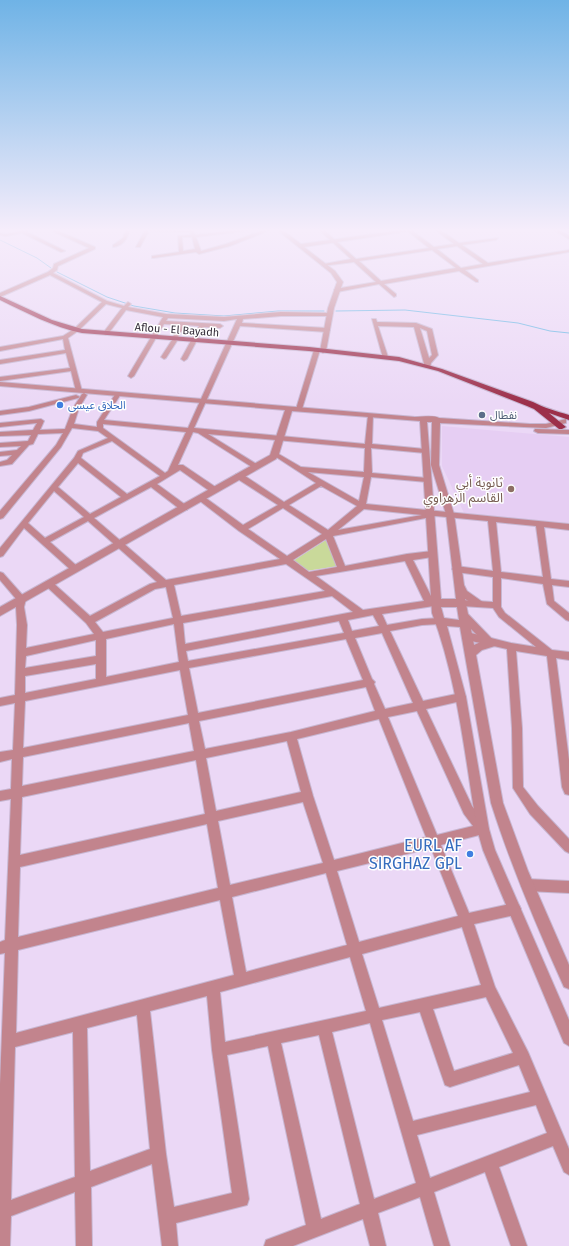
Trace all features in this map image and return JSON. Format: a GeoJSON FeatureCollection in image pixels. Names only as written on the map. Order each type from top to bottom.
{"type":"FeatureCollection","features":[{"type":"Feature","properties":{"kind":"main road","name":"Aflou - El Bayadh"},"geometry":{"type":"LineString","coordinates":[[0,296],[55,328],[74,332],[154,338]]}},
{"type":"Feature","properties":{"kind":"main road","name":"Aflou - El Bayadh"},"geometry":{"type":"LineString","coordinates":[[74,332],[106,333],[174,340],[320,350],[385,357],[428,365],[537,407],[565,424]]}},
{"type":"Feature","properties":{"kind":"main road"},"geometry":{"type":"LineString","coordinates":[[537,407],[565,424]]}},
{"type":"Feature","properties":{"kind":"street"},"geometry":{"type":"LineString","coordinates":[[0,296],[19,287]]}},
{"type":"Feature","properties":{"kind":"street"},"geometry":{"type":"LineString","coordinates":[[77,287],[105,302],[166,316],[213,318],[281,314],[330,314]]}},
{"type":"Feature","properties":{"kind":"street"},"geometry":{"type":"LineString","coordinates":[[299,409],[328,330],[330,314],[338,287]]}},
{"type":"Feature","properties":{"kind":"street"},"geometry":{"type":"LineString","coordinates":[[337,290],[355,287]]}},
{"type":"Feature","properties":{"kind":"street"},"geometry":{"type":"LineString","coordinates":[[384,287],[394,296]]}},
{"type":"Feature","properties":{"kind":"street"},"geometry":{"type":"LineString","coordinates":[[0,349],[65,337],[74,332],[105,302]]}},
{"type":"Feature","properties":{"kind":"street"},"geometry":{"type":"LineString","coordinates":[[106,333],[127,306]]}},
{"type":"Feature","properties":{"kind":"street"},"geometry":{"type":"LineString","coordinates":[[130,376],[166,316]]}},
{"type":"Feature","properties":{"kind":"street"},"geometry":{"type":"LineString","coordinates":[[168,474],[231,344],[242,317]]}},
{"type":"Feature","properties":{"kind":"street"},"geometry":{"type":"LineString","coordinates":[[385,357],[375,321],[416,325],[430,330],[435,355],[428,365]]}},
{"type":"Feature","properties":{"kind":"street"},"geometry":{"type":"LineString","coordinates":[[163,322],[220,326]]}},
{"type":"Feature","properties":{"kind":"street"},"geometry":{"type":"LineString","coordinates":[[164,358],[184,323]]}},
{"type":"Feature","properties":{"kind":"street"},"geometry":{"type":"LineString","coordinates":[[239,324],[328,330]]}},
{"type":"Feature","properties":{"kind":"street"},"geometry":{"type":"LineString","coordinates":[[184,359],[202,325]]}},
{"type":"Feature","properties":{"kind":"street"},"geometry":{"type":"LineString","coordinates":[[416,325],[428,365]]}},
{"type":"Feature","properties":{"kind":"street"},"geometry":{"type":"LineString","coordinates":[[0,516],[59,446],[69,429],[76,408],[78,394],[65,337]]}},
{"type":"Feature","properties":{"kind":"street"},"geometry":{"type":"LineString","coordinates":[[0,362],[68,351]]}},
{"type":"Feature","properties":{"kind":"street"},"geometry":{"type":"LineString","coordinates":[[0,379],[72,369]]}},
{"type":"Feature","properties":{"kind":"street"},"geometry":{"type":"LineString","coordinates":[[0,384],[57,388],[78,394],[107,393],[420,419],[530,426],[565,424]]}},
{"type":"Feature","properties":{"kind":"street"},"geometry":{"type":"LineString","coordinates":[[0,413],[29,409],[64,400],[78,394]]}},
{"type":"Feature","properties":{"kind":"street"},"geometry":{"type":"LineString","coordinates":[[100,426],[118,394]]}},
{"type":"Feature","properties":{"kind":"street"},"geometry":{"type":"LineString","coordinates":[[0,612],[256,467],[275,454],[289,408]]}},
{"type":"Feature","properties":{"kind":"street"},"geometry":{"type":"LineString","coordinates":[[89,621],[153,586],[286,561],[328,534],[362,506],[368,476],[368,446],[371,415]]}},
{"type":"Feature","properties":{"kind":"street"},"geometry":{"type":"LineString","coordinates":[[420,419],[425,451],[432,554],[427,621]]}},
{"type":"Feature","properties":{"kind":"street"},"geometry":{"type":"LineString","coordinates":[[436,420],[565,424]]}},
{"type":"Feature","properties":{"kind":"street"},"geometry":{"type":"LineString","coordinates":[[436,420],[434,446],[435,465],[447,514],[469,654],[497,803],[527,885],[569,982]]}},
{"type":"Feature","properties":{"kind":"street"},"geometry":{"type":"LineString","coordinates":[[0,425],[40,421],[31,443],[27,444],[9,462],[0,464]]}},
{"type":"Feature","properties":{"kind":"street"},"geometry":{"type":"LineString","coordinates":[[100,426],[113,438],[168,474]]}},
{"type":"Feature","properties":{"kind":"street"},"geometry":{"type":"LineString","coordinates":[[0,434],[36,433],[100,426],[190,430],[425,451]]}},
{"type":"Feature","properties":{"kind":"street"},"geometry":{"type":"LineString","coordinates":[[199,431],[256,467]]}},
{"type":"Feature","properties":{"kind":"street"},"geometry":{"type":"LineString","coordinates":[[0,554],[77,459],[80,452],[113,438]]}},
{"type":"Feature","properties":{"kind":"street"},"geometry":{"type":"LineString","coordinates":[[0,445],[27,444]]}},
{"type":"Feature","properties":{"kind":"street"},"geometry":{"type":"LineString","coordinates":[[0,454],[20,452]]}},
{"type":"Feature","properties":{"kind":"street"},"geometry":{"type":"LineString","coordinates":[[275,454],[321,483],[362,506],[569,527]]}},
{"type":"Feature","properties":{"kind":"street"},"geometry":{"type":"LineString","coordinates":[[77,459],[126,497]]}},
{"type":"Feature","properties":{"kind":"street"},"geometry":{"type":"LineString","coordinates":[[44,542],[180,467],[214,490]]}},
{"type":"Feature","properties":{"kind":"street"},"geometry":{"type":"LineString","coordinates":[[299,469],[427,480]]}},
{"type":"Feature","properties":{"kind":"street"},"geometry":{"type":"LineString","coordinates":[[239,476],[328,534],[342,569]]}},
{"type":"Feature","properties":{"kind":"street"},"geometry":{"type":"LineString","coordinates":[[151,483],[184,508]]}},
{"type":"Feature","properties":{"kind":"street"},"geometry":{"type":"LineString","coordinates":[[242,529],[321,483]]}},
{"type":"Feature","properties":{"kind":"street"},"geometry":{"type":"LineString","coordinates":[[54,487],[167,583],[178,620],[181,648],[241,980]]}},
{"type":"Feature","properties":{"kind":"street"},"geometry":{"type":"LineString","coordinates":[[200,498],[332,594],[362,614]]}},
{"type":"Feature","properties":{"kind":"street"},"geometry":{"type":"LineString","coordinates":[[328,534],[429,514]]}},
{"type":"Feature","properties":{"kind":"street"},"geometry":{"type":"LineString","coordinates":[[492,519],[497,574],[497,609],[502,615],[551,654],[564,736],[566,787],[569,790]]}},
{"type":"Feature","properties":{"kind":"street"},"geometry":{"type":"LineString","coordinates":[[24,523],[75,569]]}},
{"type":"Feature","properties":{"kind":"street"},"geometry":{"type":"LineString","coordinates":[[540,524],[550,602],[569,618]]}},
{"type":"Feature","properties":{"kind":"street"},"geometry":{"type":"LineString","coordinates":[[306,575],[432,554]]}},
{"type":"Feature","properties":{"kind":"street"},"geometry":{"type":"LineString","coordinates":[[408,557],[429,604],[437,613],[446,637],[461,697],[482,829],[489,850],[569,1038]]}},
{"type":"Feature","properties":{"kind":"street"},"geometry":{"type":"LineString","coordinates":[[456,569],[569,584]]}},
{"type":"Feature","properties":{"kind":"street"},"geometry":{"type":"LineString","coordinates":[[0,576],[22,599]]}},
{"type":"Feature","properties":{"kind":"street"},"geometry":{"type":"LineString","coordinates":[[49,584],[89,621],[101,636],[102,682]]}},
{"type":"Feature","properties":{"kind":"street"},"geometry":{"type":"LineString","coordinates":[[459,586],[467,595],[479,603]]}},
{"type":"Feature","properties":{"kind":"street"},"geometry":{"type":"LineString","coordinates":[[22,653],[178,620],[332,594]]}},
{"type":"Feature","properties":{"kind":"street"},"geometry":{"type":"LineString","coordinates":[[2,1246],[9,1042],[6,946],[15,862],[22,653],[22,625],[20,607],[22,599]]}},
{"type":"Feature","properties":{"kind":"street"},"geometry":{"type":"LineString","coordinates":[[181,648],[376,611],[429,604],[461,602],[497,605]]}},
{"type":"Feature","properties":{"kind":"street"},"geometry":{"type":"LineString","coordinates":[[0,702],[184,665],[427,621],[453,624],[464,618],[470,608],[479,603]]}},
{"type":"Feature","properties":{"kind":"street"},"geometry":{"type":"LineString","coordinates":[[376,611],[468,810],[482,829]]}},
{"type":"Feature","properties":{"kind":"street"},"geometry":{"type":"LineString","coordinates":[[342,617],[370,682],[381,714],[466,920],[490,990],[523,1057],[569,1167]]}},
{"type":"Feature","properties":{"kind":"street"},"geometry":{"type":"LineString","coordinates":[[464,618],[491,643]]}},
{"type":"Feature","properties":{"kind":"street"},"geometry":{"type":"LineString","coordinates":[[467,636],[511,647],[569,656]]}},
{"type":"Feature","properties":{"kind":"street"},"geometry":{"type":"LineString","coordinates":[[469,654],[478,647],[491,643]]}},
{"type":"Feature","properties":{"kind":"street"},"geometry":{"type":"LineString","coordinates":[[511,647],[517,728],[518,788],[534,810],[569,847]]}},
{"type":"Feature","properties":{"kind":"street"},"geometry":{"type":"LineString","coordinates":[[21,673],[101,659]]}},
{"type":"Feature","properties":{"kind":"street"},"geometry":{"type":"LineString","coordinates":[[0,757],[370,682]]}},
{"type":"Feature","properties":{"kind":"street"},"geometry":{"type":"LineString","coordinates":[[0,796],[292,736],[381,714],[461,697]]}},
{"type":"Feature","properties":{"kind":"street"},"geometry":{"type":"LineString","coordinates":[[292,736],[306,796],[330,866],[442,1246]]}},
{"type":"Feature","properties":{"kind":"street"},"geometry":{"type":"LineString","coordinates":[[15,862],[306,796]]}},
{"type":"Feature","properties":{"kind":"street"},"geometry":{"type":"LineString","coordinates":[[6,946],[482,829]]}},
{"type":"Feature","properties":{"kind":"street"},"geometry":{"type":"LineString","coordinates":[[527,885],[569,887]]}},
{"type":"Feature","properties":{"kind":"street"},"geometry":{"type":"LineString","coordinates":[[9,1042],[466,920],[515,909]]}},
{"type":"Feature","properties":{"kind":"street"},"geometry":{"type":"LineString","coordinates":[[167,1217],[241,1199],[219,1050],[213,988]]}},
{"type":"Feature","properties":{"kind":"street"},"geometry":{"type":"LineString","coordinates":[[219,1050],[490,990]]}},
{"type":"Feature","properties":{"kind":"street"},"geometry":{"type":"LineString","coordinates":[[424,1004],[450,1080],[523,1057]]}},
{"type":"Feature","properties":{"kind":"street"},"geometry":{"type":"LineString","coordinates":[[143,1006],[158,1154],[170,1246]]}},
{"type":"Feature","properties":{"kind":"street"},"geometry":{"type":"LineString","coordinates":[[80,1023],[84,1246]]}},
{"type":"Feature","properties":{"kind":"street"},"geometry":{"type":"LineString","coordinates":[[324,1026],[378,1246]]}},
{"type":"Feature","properties":{"kind":"street"},"geometry":{"type":"LineString","coordinates":[[273,1038],[315,1229]]}},
{"type":"Feature","properties":{"kind":"street"},"geometry":{"type":"LineString","coordinates":[[408,1130],[539,1097]]}},
{"type":"Feature","properties":{"kind":"street"},"geometry":{"type":"LineString","coordinates":[[272,1246],[557,1137]]}},
{"type":"Feature","properties":{"kind":"street"},"geometry":{"type":"LineString","coordinates":[[3,1211],[158,1154]]}},
{"type":"Feature","properties":{"kind":"street"},"geometry":{"type":"LineString","coordinates":[[490,1162],[519,1246]]}},
{"type":"Feature","properties":{"kind":"shaded area","name":"ثانوية أبي القاسم الزهراوي"},"geometry":{"type":"Polygon","coordinates":[[[442,426],[569,437],[569,523],[464,513],[442,466],[442,426]]]}},
{"type":"Feature","properties":{"kind":"green space"},"geometry":{"type":"Polygon","coordinates":[[[326,540],[338,566],[306,571],[293,561],[326,540]]]}},
{"type":"Feature","properties":{"kind":"waterway"},"geometry":{"type":"LineString","coordinates":[[87,287],[107,297],[134,306],[175,313],[224,316],[278,311],[324,311]]}},
{"type":"Feature","properties":{"kind":"waterway"},"geometry":{"type":"LineString","coordinates":[[336,311],[405,310],[518,323],[550,331],[569,333]]}},
{"type":"Feature","properties":{"kind":"place","name":"الحلاق عيسى"},"geometry":{"type":"Point","coordinates":[60,405]}},
{"type":"Feature","properties":{"kind":"place","name":"نفطال"},"geometry":{"type":"Point","coordinates":[482,415]}},
{"type":"Feature","properties":{"kind":"place","name":"ثانوية أبي القاسم الزهراوي"},"geometry":{"type":"Point","coordinates":[511,489]}},
{"type":"Feature","properties":{"kind":"place","name":"EURL AF SIRGHAZ GPL"},"geometry":{"type":"Point","coordinates":[470,854]}}]}
